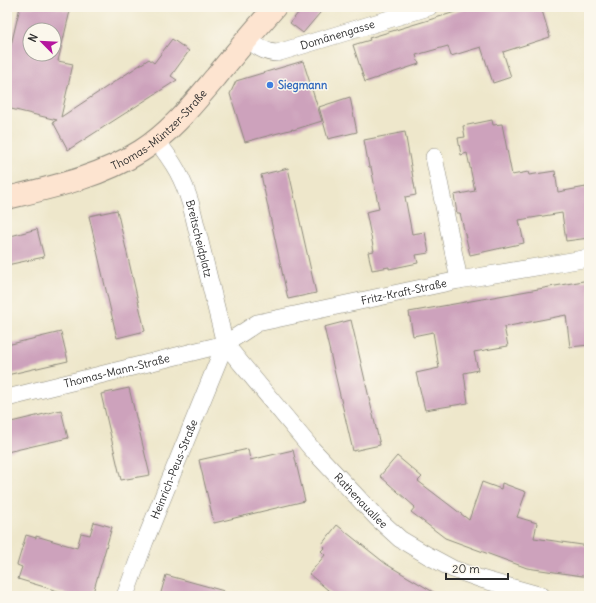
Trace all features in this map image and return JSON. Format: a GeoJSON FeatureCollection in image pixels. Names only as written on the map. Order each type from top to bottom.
{"type":"FeatureCollection","features":[{"type":"Feature","properties":{"kind":"main road","name":"Thomas-Müntzer-Straße"},"geometry":{"type":"LineString","coordinates":[[7,198],[64,184],[91,175],[116,165],[140,152],[183,116],[274,7]]}},
{"type":"Feature","properties":{"kind":"street","name":"Domänengasse"},"geometry":{"type":"LineString","coordinates":[[248,39],[256,46],[264,50],[277,53],[429,7]]}},
{"type":"Feature","properties":{"kind":"street","name":"Breitscheidplatz"},"geometry":{"type":"LineString","coordinates":[[156,140],[172,161],[185,185],[192,205],[225,344]]}},
{"type":"Feature","properties":{"kind":"street"},"geometry":{"type":"LineString","coordinates":[[434,157],[458,280]]}},
{"type":"Feature","properties":{"kind":"street","name":"Fritz-Kraft-Straße"},"geometry":{"type":"LineString","coordinates":[[225,344],[257,323],[458,280],[589,258]]}},
{"type":"Feature","properties":{"kind":"street","name":"Thomas-Mann-Straße"},"geometry":{"type":"LineString","coordinates":[[7,398],[225,344]]}},
{"type":"Feature","properties":{"kind":"street","name":"Heinrich-Peus-Straße"},"geometry":{"type":"LineString","coordinates":[[125,596],[145,541],[225,344]]}},
{"type":"Feature","properties":{"kind":"street","name":"Rathenauallee"},"geometry":{"type":"LineString","coordinates":[[225,344],[311,448],[377,518],[400,539],[453,569],[481,579],[542,596]]}},
{"type":"Feature","properties":{"kind":"building"},"geometry":{"type":"Polygon","coordinates":[[[20,7],[54,7],[70,11],[62,44],[62,22],[22,22],[22,62],[62,62],[73,64],[61,117],[149,59],[154,63],[172,39],[189,51],[171,76],[177,80],[68,150],[53,122],[57,120],[7,108],[7,62],[20,7]]]}},
{"type":"Feature","properties":{"kind":"building"},"geometry":{"type":"Polygon","coordinates":[[[303,7],[325,7],[303,33],[290,23],[303,7]]]}},
{"type":"Feature","properties":{"kind":"building"},"geometry":{"type":"Polygon","coordinates":[[[472,7],[541,7],[550,37],[503,52],[511,77],[493,83],[481,47],[451,56],[448,46],[416,55],[419,64],[365,82],[353,45],[370,40],[369,38],[472,7]]]}},
{"type":"Feature","properties":{"kind":"building"},"geometry":{"type":"Polygon","coordinates":[[[303,61],[322,121],[245,142],[230,94],[236,81],[303,61]]]}},
{"type":"Feature","properties":{"kind":"building"},"geometry":{"type":"Polygon","coordinates":[[[350,97],[357,132],[328,139],[319,107],[350,97]]]}},
{"type":"Feature","properties":{"kind":"building"},"geometry":{"type":"Polygon","coordinates":[[[492,120],[493,125],[502,124],[512,175],[528,172],[529,175],[555,171],[558,192],[586,187],[589,207],[589,238],[566,241],[562,213],[519,220],[524,243],[470,255],[460,213],[457,213],[454,195],[475,191],[467,153],[461,155],[458,138],[465,137],[463,126],[492,120]]]}},
{"type":"Feature","properties":{"kind":"building"},"geometry":{"type":"Polygon","coordinates":[[[405,132],[416,195],[405,197],[412,234],[425,232],[429,253],[416,255],[418,263],[389,269],[389,267],[372,270],[368,252],[374,251],[366,212],[379,209],[364,140],[405,132]]]}},
{"type":"Feature","properties":{"kind":"building"},"geometry":{"type":"Polygon","coordinates":[[[288,168],[316,293],[288,299],[261,175],[288,168]]]}},
{"type":"Feature","properties":{"kind":"building"},"geometry":{"type":"Polygon","coordinates":[[[117,210],[145,331],[117,338],[89,216],[117,210]]]}},
{"type":"Feature","properties":{"kind":"building"},"geometry":{"type":"Polygon","coordinates":[[[37,229],[44,257],[7,265],[7,237],[37,229]]]}},
{"type":"Feature","properties":{"kind":"building"},"geometry":{"type":"Polygon","coordinates":[[[589,280],[589,345],[570,347],[566,315],[504,327],[508,346],[474,352],[478,370],[464,373],[468,403],[425,410],[416,373],[439,368],[433,332],[413,336],[409,312],[589,280]]]}},
{"type":"Feature","properties":{"kind":"building"},"geometry":{"type":"Polygon","coordinates":[[[351,320],[380,445],[353,451],[324,327],[351,320]]]}},
{"type":"Feature","properties":{"kind":"building"},"geometry":{"type":"Polygon","coordinates":[[[61,332],[68,361],[7,375],[7,345],[61,332]]]}},
{"type":"Feature","properties":{"kind":"building"},"geometry":{"type":"Polygon","coordinates":[[[129,388],[150,475],[121,480],[101,394],[129,388]]]}},
{"type":"Feature","properties":{"kind":"building"},"geometry":{"type":"Polygon","coordinates":[[[61,410],[68,438],[7,452],[7,423],[61,410]]]}},
{"type":"Feature","properties":{"kind":"building"},"geometry":{"type":"Polygon","coordinates":[[[248,449],[250,460],[293,450],[305,501],[214,523],[199,460],[248,449]]]}},
{"type":"Feature","properties":{"kind":"building"},"geometry":{"type":"Polygon","coordinates":[[[397,456],[422,477],[418,481],[469,520],[482,482],[501,489],[502,483],[526,492],[517,517],[537,523],[534,538],[589,546],[589,577],[527,568],[445,538],[411,512],[415,507],[380,476],[397,456]]]}},
{"type":"Feature","properties":{"kind":"building"},"geometry":{"type":"Polygon","coordinates":[[[94,522],[112,527],[92,596],[74,596],[18,579],[22,567],[17,565],[26,535],[36,538],[36,536],[77,548],[81,533],[90,535],[94,522]]]}},
{"type":"Feature","properties":{"kind":"building"},"geometry":{"type":"Polygon","coordinates":[[[337,525],[386,564],[440,596],[335,596],[309,574],[325,555],[321,551],[325,547],[322,544],[337,525]]]}},
{"type":"Feature","properties":{"kind":"building"},"geometry":{"type":"Polygon","coordinates":[[[166,575],[224,591],[224,596],[160,596],[166,575]]]}},
{"type":"Feature","properties":{"kind":"place","name":"Siegmann"},"geometry":{"type":"Point","coordinates":[270,85]}}]}
